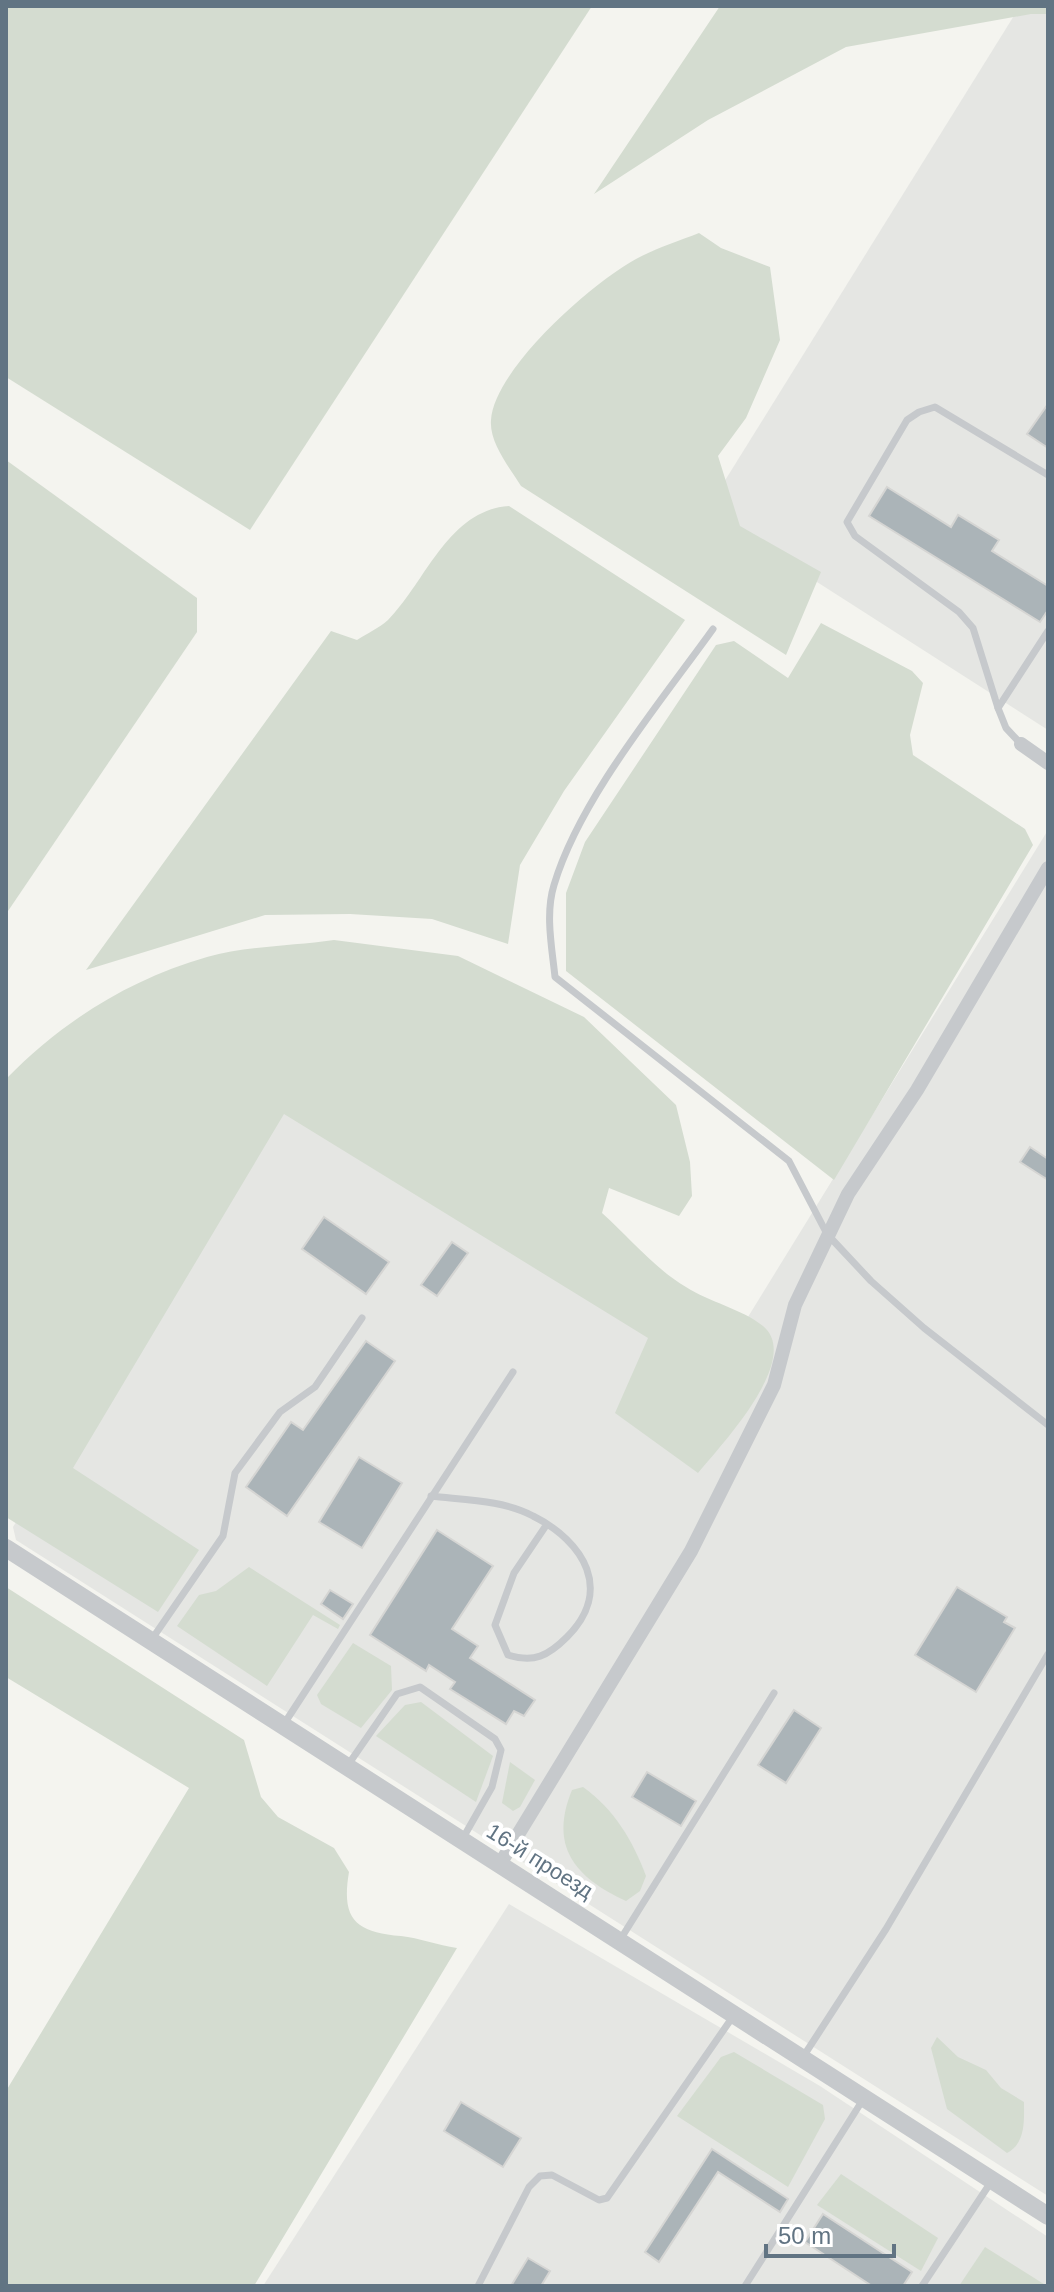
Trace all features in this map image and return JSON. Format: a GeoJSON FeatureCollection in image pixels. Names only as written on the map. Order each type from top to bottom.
{"type":"FeatureCollection","features":[{"type":"Feature","properties":{"kind":"street"},"geometry":{"type":"LineString","coordinates":[[1021,744],[1048,763]]}},
{"type":"Feature","properties":{"kind":"street"},"geometry":{"type":"LineString","coordinates":[[500,1864],[691,1551],[774,1385],[795,1305],[827,1234],[1048,868]]}},
{"type":"Feature","properties":{"kind":"street","name":"16-й проезд"},"geometry":{"type":"LineString","coordinates":[[6,1548],[1048,2216]]}},
{"type":"Feature","properties":{"kind":"lane"},"geometry":{"type":"LineString","coordinates":[[1021,744],[1006,728],[973,628],[959,612],[855,536],[847,522],[907,420],[935,407],[1048,475]]}},
{"type":"Feature","properties":{"kind":"lane"},"geometry":{"type":"LineString","coordinates":[[713,629],[619,761],[580,826],[553,887],[550,934],[555,977],[789,1161],[827,1234],[871,1281],[924,1328],[1048,1425]]}},
{"type":"Feature","properties":{"kind":"lane"},"geometry":{"type":"LineString","coordinates":[[998,708],[1048,631]]}},
{"type":"Feature","properties":{"kind":"lane"},"geometry":{"type":"LineString","coordinates":[[151,1641],[223,1536],[235,1473],[280,1412],[315,1387],[362,1318]]}},
{"type":"Feature","properties":{"kind":"lane"},"geometry":{"type":"LineString","coordinates":[[282,1726],[513,1372]]}},
{"type":"Feature","properties":{"kind":"lane"},"geometry":{"type":"LineString","coordinates":[[431,1496],[513,1507],[547,1524],[562,1535],[585,1561],[591,1602],[580,1624],[552,1653],[527,1661],[508,1655],[495,1625],[514,1573],[547,1524]]}},
{"type":"Feature","properties":{"kind":"lane"},"geometry":{"type":"LineString","coordinates":[[803,2057],[886,1929],[1048,1654]]}},
{"type":"Feature","properties":{"kind":"lane"},"geometry":{"type":"LineString","coordinates":[[346,1767],[397,1694],[420,1687],[495,1739],[501,1750],[492,1787],[462,1840]]}},
{"type":"Feature","properties":{"kind":"lane"},"geometry":{"type":"LineString","coordinates":[[620,1940],[774,1693]]}},
{"type":"Feature","properties":{"kind":"lane"},"geometry":{"type":"LineString","coordinates":[[478,2286],[529,2187],[540,2176],[552,2175],[599,2200],[607,2198],[735,2013]]}},
{"type":"Feature","properties":{"kind":"lane"},"geometry":{"type":"LineString","coordinates":[[745,2286],[865,2096]]}},
{"type":"Feature","properties":{"kind":"lane"},"geometry":{"type":"LineString","coordinates":[[922,2286],[993,2180]]}},
{"type":"Feature","properties":{"kind":"shaded area"},"geometry":{"type":"Polygon","coordinates":[[[6,6],[592,6],[250,530],[6,377],[6,6]]]}},
{"type":"Feature","properties":{"kind":"shaded area"},"geometry":{"type":"Polygon","coordinates":[[[720,6],[1048,6],[1048,14],[1031,14],[846,47],[708,120],[594,194],[720,6]]]}},
{"type":"Feature","properties":{"kind":"shaded area"},"geometry":{"type":"Polygon","coordinates":[[[1020,6],[1048,6],[1048,730],[706,511],[1020,6]]]}},
{"type":"Feature","properties":{"kind":"shaded area"},"geometry":{"type":"Polygon","coordinates":[[[699,233],[721,248],[770,267],[780,340],[746,418],[718,456],[740,526],[821,572],[786,655],[521,486],[501,455],[491,429],[496,399],[509,377],[548,329],[618,270],[659,248],[699,233]]]}},
{"type":"Feature","properties":{"kind":"shaded area"},"geometry":{"type":"Polygon","coordinates":[[[6,460],[197,598],[197,632],[6,914],[6,460]]]}},
{"type":"Feature","properties":{"kind":"shaded area"},"geometry":{"type":"Polygon","coordinates":[[[509,506],[685,620],[564,791],[520,865],[508,944],[432,919],[350,914],[265,915],[86,970],[331,631],[357,640],[381,626],[401,605],[454,534],[470,520],[509,506]]]}},
{"type":"Feature","properties":{"kind":"shaded area"},"geometry":{"type":"Polygon","coordinates":[[[821,623],[912,671],[923,683],[910,735],[913,755],[1025,829],[1033,845],[834,1180],[566,971],[566,893],[585,842],[716,645],[734,641],[788,678],[821,623]]]}},
{"type":"Feature","properties":{"kind":"shaded area"},"geometry":{"type":"Polygon","coordinates":[[[1048,830],[1048,2196],[16,1540],[13,1527],[289,1078],[727,1351],[1048,830]]]}},
{"type":"Feature","properties":{"kind":"shaded area"},"geometry":{"type":"Polygon","coordinates":[[[334,940],[458,956],[584,1017],[676,1105],[690,1162],[692,1196],[679,1216],[609,1188],[602,1213],[675,1280],[763,1326],[773,1341],[773,1359],[754,1402],[698,1473],[615,1413],[648,1338],[284,1114],[73,1468],[199,1550],[158,1612],[6,1517],[6,1079],[50,1039],[98,1005],[178,966],[222,953],[334,940]]]}},
{"type":"Feature","properties":{"kind":"shaded area"},"geometry":{"type":"Polygon","coordinates":[[[249,1567],[340,1625],[338,1629],[313,1615],[267,1686],[177,1626],[199,1595],[216,1591],[249,1567]]]}},
{"type":"Feature","properties":{"kind":"shaded area"},"geometry":{"type":"Polygon","coordinates":[[[6,1587],[244,1740],[261,1797],[278,1817],[334,1848],[349,1872],[347,1901],[350,1912],[362,1926],[372,1931],[457,1948],[254,2286],[6,2286],[6,2091],[189,1788],[6,1677],[6,1587]]]}},
{"type":"Feature","properties":{"kind":"shaded area"},"geometry":{"type":"Polygon","coordinates":[[[353,1643],[391,1666],[392,1690],[361,1728],[321,1704],[317,1695],[353,1643]]]}},
{"type":"Feature","properties":{"kind":"shaded area"},"geometry":{"type":"Polygon","coordinates":[[[421,1702],[493,1756],[476,1802],[376,1736],[405,1705],[421,1702]]]}},
{"type":"Feature","properties":{"kind":"shaded area"},"geometry":{"type":"Polygon","coordinates":[[[510,1762],[535,1780],[520,1807],[513,1811],[502,1803],[510,1762]]]}},
{"type":"Feature","properties":{"kind":"shaded area"},"geometry":{"type":"Polygon","coordinates":[[[583,1787],[604,1805],[621,1827],[646,1876],[640,1891],[626,1901],[608,1892],[580,1870],[565,1843],[563,1828],[572,1790],[583,1787]]]}},
{"type":"Feature","properties":{"kind":"shaded area"},"geometry":{"type":"Polygon","coordinates":[[[509,1904],[820,2086],[1048,2237],[1048,2286],[263,2286],[509,1904]]]}},
{"type":"Feature","properties":{"kind":"shaded area"},"geometry":{"type":"Polygon","coordinates":[[[937,2037],[958,2057],[986,2070],[1001,2088],[1024,2102],[1021,2137],[1007,2153],[947,2109],[931,2048],[937,2037]]]}},
{"type":"Feature","properties":{"kind":"shaded area"},"geometry":{"type":"Polygon","coordinates":[[[734,2052],[823,2105],[825,2119],[788,2187],[677,2116],[721,2057],[734,2052]]]}},
{"type":"Feature","properties":{"kind":"shaded area"},"geometry":{"type":"Polygon","coordinates":[[[841,2174],[938,2238],[921,2271],[817,2205],[841,2174]]]}},
{"type":"Feature","properties":{"kind":"shaded area"},"geometry":{"type":"Polygon","coordinates":[[[985,2247],[1047,2286],[959,2286],[985,2247]]]}},
{"type":"Feature","properties":{"kind":"building"},"geometry":{"type":"Polygon","coordinates":[[[1048,404],[1048,448],[1027,434],[1048,404]]]}},
{"type":"Feature","properties":{"kind":"building"},"geometry":{"type":"Polygon","coordinates":[[[887,487],[951,527],[958,515],[999,540],[992,551],[1048,586],[1048,610],[1040,622],[869,516],[887,487]]]}},
{"type":"Feature","properties":{"kind":"building"},"geometry":{"type":"Polygon","coordinates":[[[1030,1147],[1048,1159],[1048,1180],[1020,1162],[1030,1147]]]}},
{"type":"Feature","properties":{"kind":"building"},"geometry":{"type":"Polygon","coordinates":[[[324,1217],[389,1262],[366,1294],[302,1249],[324,1217]]]}},
{"type":"Feature","properties":{"kind":"building"},"geometry":{"type":"Polygon","coordinates":[[[452,1242],[468,1253],[437,1296],[421,1285],[452,1242]]]}},
{"type":"Feature","properties":{"kind":"building"},"geometry":{"type":"Polygon","coordinates":[[[366,1341],[395,1361],[287,1516],[246,1487],[291,1422],[303,1430],[366,1341]]]}},
{"type":"Feature","properties":{"kind":"building"},"geometry":{"type":"Polygon","coordinates":[[[359,1457],[402,1483],[362,1548],[319,1522],[359,1457]]]}},
{"type":"Feature","properties":{"kind":"building"},"geometry":{"type":"Polygon","coordinates":[[[437,1530],[493,1566],[452,1629],[478,1646],[470,1658],[535,1700],[524,1716],[514,1711],[506,1724],[450,1689],[455,1682],[429,1665],[426,1671],[370,1635],[437,1530]]]}},
{"type":"Feature","properties":{"kind":"building"},"geometry":{"type":"Polygon","coordinates":[[[957,1587],[1007,1617],[1004,1622],[1015,1628],[976,1692],[915,1655],[957,1587]]]}},
{"type":"Feature","properties":{"kind":"building"},"geometry":{"type":"Polygon","coordinates":[[[330,1590],[353,1604],[343,1619],[321,1604],[330,1590]]]}},
{"type":"Feature","properties":{"kind":"building"},"geometry":{"type":"Polygon","coordinates":[[[794,1710],[821,1728],[786,1783],[758,1765],[794,1710]]]}},
{"type":"Feature","properties":{"kind":"building"},"geometry":{"type":"Polygon","coordinates":[[[647,1772],[696,1801],[681,1826],[632,1797],[647,1772]]]}},
{"type":"Feature","properties":{"kind":"building"},"geometry":{"type":"Polygon","coordinates":[[[461,2102],[521,2138],[503,2167],[444,2131],[461,2102]]]}},
{"type":"Feature","properties":{"kind":"building"},"geometry":{"type":"Polygon","coordinates":[[[712,2149],[788,2199],[780,2212],[718,2172],[659,2262],[645,2252],[712,2149]]]}},
{"type":"Feature","properties":{"kind":"building"},"geometry":{"type":"Polygon","coordinates":[[[823,2214],[912,2272],[903,2286],[872,2286],[805,2242],[823,2214]]]}},
{"type":"Feature","properties":{"kind":"building"},"geometry":{"type":"Polygon","coordinates":[[[528,2258],[550,2271],[541,2286],[511,2286],[528,2258]]]}}]}
